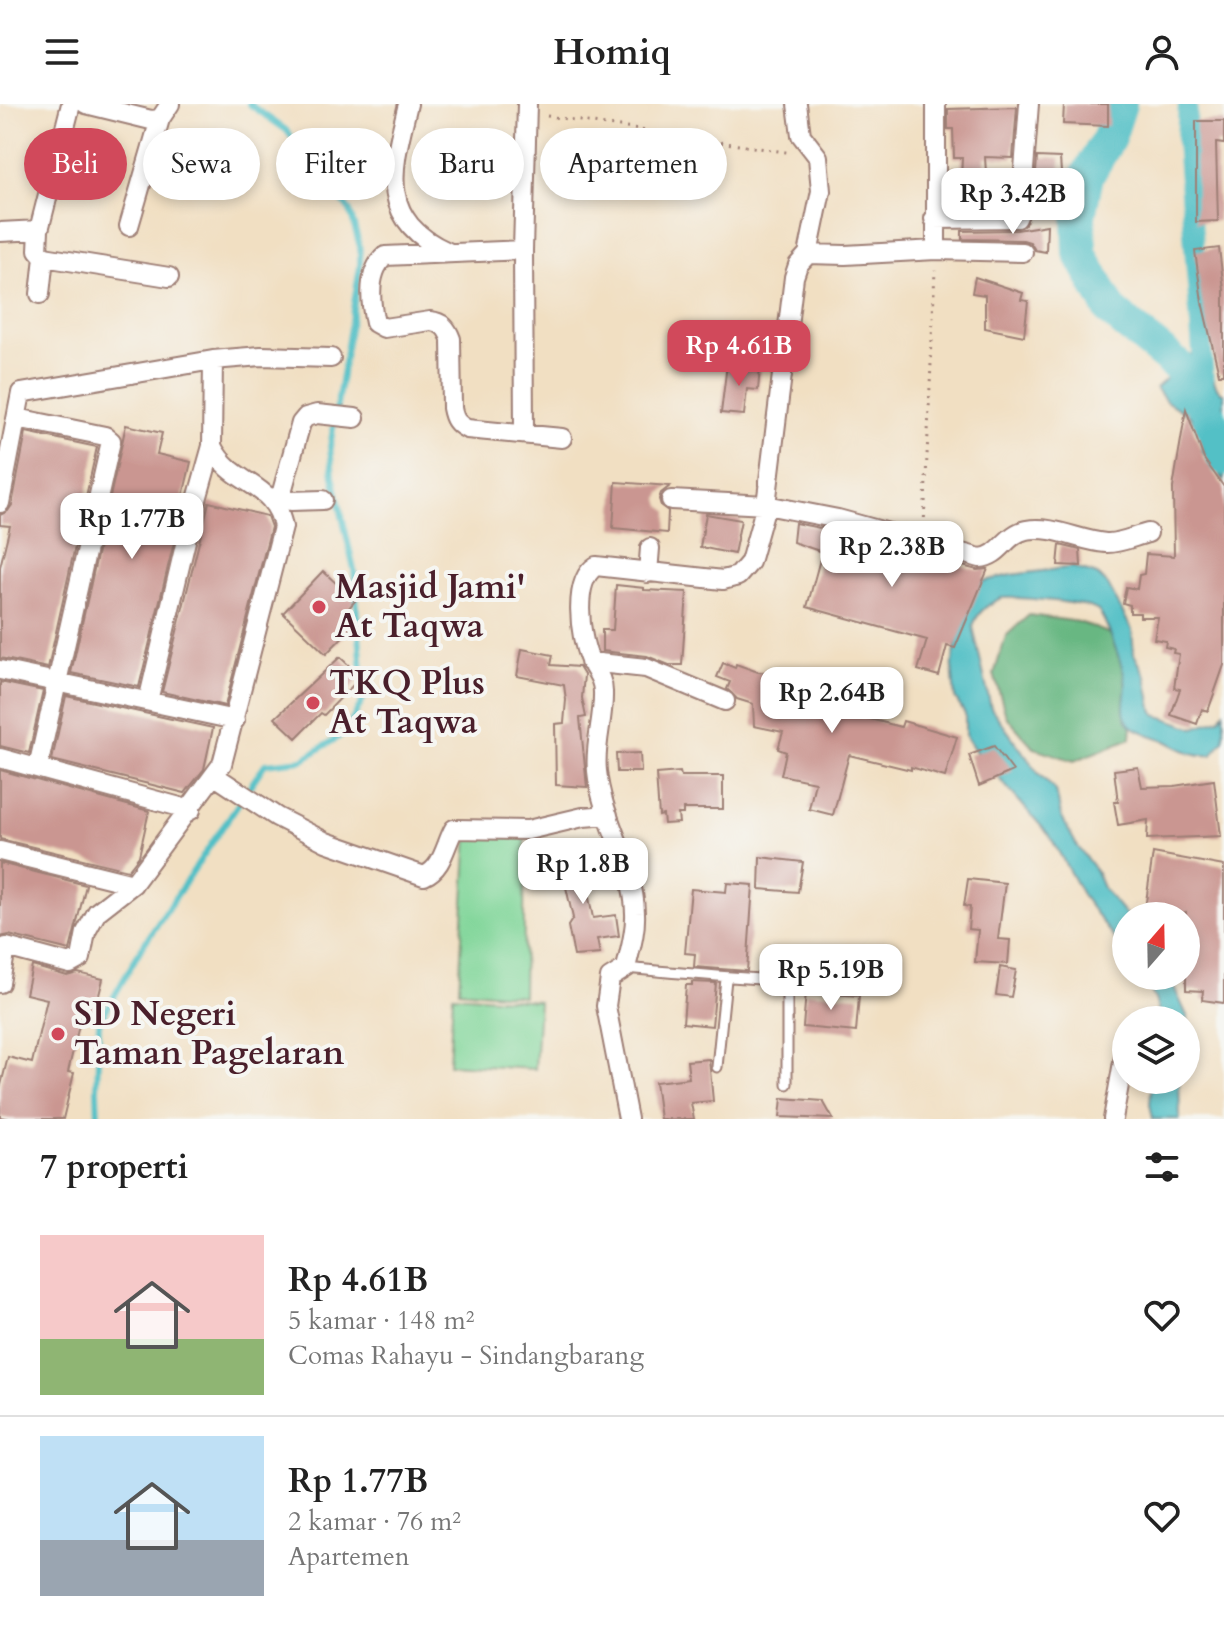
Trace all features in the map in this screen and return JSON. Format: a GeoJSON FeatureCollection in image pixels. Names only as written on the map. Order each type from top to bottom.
{"type":"FeatureCollection","features":[{"type":"Feature","properties":{"kind":"street"},"geometry":{"type":"LineString","coordinates":[[71,104],[39,230],[38,250],[44,257],[169,277]]}},
{"type":"Feature","properties":{"kind":"street"},"geometry":{"type":"LineString","coordinates":[[86,104],[151,120],[165,112]]}},
{"type":"Feature","properties":{"kind":"street"},"geometry":{"type":"LineString","coordinates":[[408,104],[393,164],[397,201],[412,228],[435,247],[449,253]]}},
{"type":"Feature","properties":{"kind":"street"},"geometry":{"type":"LineString","coordinates":[[628,1119],[606,1006],[610,978],[626,968],[634,933],[634,902],[629,875],[608,815],[597,771],[603,691],[600,675],[590,662],[581,630],[583,584],[588,572],[602,565],[723,580],[738,576],[750,562],[766,505],[794,277],[798,265],[808,254],[821,191],[818,157],[801,135],[797,104]]}},
{"type":"Feature","properties":{"kind":"street"},"geometry":{"type":"LineString","coordinates":[[936,104],[936,250]]}},
{"type":"Feature","properties":{"kind":"street"},"geometry":{"type":"LineString","coordinates":[[934,219],[1017,218],[1021,209],[1029,104]]}},
{"type":"Feature","properties":{"kind":"street"},"geometry":{"type":"LineString","coordinates":[[524,433],[523,250],[527,108]]}},
{"type":"Feature","properties":{"kind":"street"},"geometry":{"type":"LineString","coordinates":[[129,226],[165,112]]}},
{"type":"Feature","properties":{"kind":"street"},"geometry":{"type":"LineString","coordinates":[[0,232],[39,230]]}},
{"type":"Feature","properties":{"kind":"street"},"geometry":{"type":"LineString","coordinates":[[523,250],[391,254],[381,258],[373,277],[375,323],[384,328],[430,321],[448,330],[454,418],[467,429],[562,438]]}},
{"type":"Feature","properties":{"kind":"street"},"geometry":{"type":"LineString","coordinates":[[808,254],[936,250],[1023,252]]}},
{"type":"Feature","properties":{"kind":"street"},"geometry":{"type":"LineString","coordinates":[[40,294],[44,257]]}},
{"type":"Feature","properties":{"kind":"street"},"geometry":{"type":"LineString","coordinates":[[0,503],[21,393],[213,360],[261,356],[331,358]]}},
{"type":"Feature","properties":{"kind":"street"},"geometry":{"type":"LineString","coordinates":[[148,701],[212,446],[213,360]]}},
{"type":"Feature","properties":{"kind":"street"},"geometry":{"type":"LineString","coordinates":[[0,983],[3,946],[76,963],[81,958],[86,932],[97,912],[133,884],[215,776],[222,764],[235,720],[283,527],[275,498],[301,423],[306,417],[317,414],[348,416]]}},
{"type":"Feature","properties":{"kind":"street"},"geometry":{"type":"LineString","coordinates":[[17,418],[105,436],[111,441],[38,767]]}},
{"type":"Feature","properties":{"kind":"street"},"geometry":{"type":"LineString","coordinates":[[212,446],[227,469],[275,498],[323,500]]}},
{"type":"Feature","properties":{"kind":"street"},"geometry":{"type":"LineString","coordinates":[[671,500],[766,505],[838,519],[980,558],[994,555],[1011,537],[1024,531],[1057,531],[1106,543],[1148,533]]}},
{"type":"Feature","properties":{"kind":"street"},"geometry":{"type":"LineString","coordinates":[[648,573],[650,548]]}},
{"type":"Feature","properties":{"kind":"street"},"geometry":{"type":"LineString","coordinates":[[590,662],[646,668],[725,701]]}},
{"type":"Feature","properties":{"kind":"street"},"geometry":{"type":"LineString","coordinates":[[0,670],[235,720]]}},
{"type":"Feature","properties":{"kind":"street"},"geometry":{"type":"LineString","coordinates":[[0,758],[191,810]]}},
{"type":"Feature","properties":{"kind":"street"},"geometry":{"type":"LineString","coordinates":[[215,776],[258,805],[326,842],[424,876],[431,873],[442,859],[454,829],[528,830],[583,817],[608,815]]}},
{"type":"Feature","properties":{"kind":"street"},"geometry":{"type":"LineString","coordinates":[[0,851],[133,884]]}},
{"type":"Feature","properties":{"kind":"street"},"geometry":{"type":"LineString","coordinates":[[1113,1119],[1117,1094]]}},
{"type":"Feature","properties":{"kind":"lane"},"geometry":{"type":"LineString","coordinates":[[626,968],[726,979],[787,980],[851,987]]}},
{"type":"Feature","properties":{"kind":"lane"},"geometry":{"type":"LineString","coordinates":[[717,1067],[726,979]]}},
{"type":"Feature","properties":{"kind":"lane"},"geometry":{"type":"LineString","coordinates":[[787,980],[787,1084]]}},
{"type":"Feature","properties":{"kind":"path"},"geometry":{"type":"LineString","coordinates":[[527,108],[818,157]]}},
{"type":"Feature","properties":{"kind":"path"},"geometry":{"type":"LineString","coordinates":[[924,542],[936,250]]}},
{"type":"Feature","properties":{"kind":"green space"},"geometry":{"type":"Polygon","coordinates":[[[1029,615],[1079,622],[1111,634],[1135,682],[1131,738],[1074,761],[1034,748],[1006,716],[994,674],[1006,636],[1029,615]]]}},
{"type":"Feature","properties":{"kind":"green space"},"geometry":{"type":"Polygon","coordinates":[[[468,832],[525,839],[523,996],[459,990],[468,832]]]}},
{"type":"Feature","properties":{"kind":"green space"},"geometry":{"type":"Polygon","coordinates":[[[453,995],[539,1001],[535,1069],[449,1064],[453,995]]]}},
{"type":"Feature","properties":{"kind":"water"},"geometry":{"type":"Polygon","coordinates":[[[1195,352],[1206,359],[1215,384],[1224,394],[1224,481],[1203,452],[1191,417],[1166,401],[1156,388],[1195,352]]]}},
{"type":"Feature","properties":{"kind":"water"},"geometry":{"type":"Polygon","coordinates":[[[1073,567],[1097,575],[1108,585],[1132,630],[1134,654],[1146,676],[1156,715],[1194,728],[1219,719],[1224,712],[1224,740],[1212,755],[1188,752],[1140,731],[1128,722],[1124,712],[1124,673],[1110,633],[1098,611],[1051,601],[1001,598],[977,617],[973,627],[991,708],[1039,774],[1056,791],[1061,816],[1096,871],[1103,888],[1115,902],[1112,902],[1112,935],[1084,898],[1050,836],[976,752],[965,735],[965,714],[955,698],[952,665],[963,611],[977,585],[1011,575],[1073,567]]]}},
{"type":"Feature","properties":{"kind":"water"},"geometry":{"type":"Polygon","coordinates":[[[1150,990],[1175,990],[1183,1006],[1157,1006],[1150,990]]]}},
{"type":"Feature","properties":{"kind":"water"},"geometry":{"type":"Polygon","coordinates":[[[1151,1094],[1179,1094],[1180,1119],[1153,1119],[1151,1094]]]}},
{"type":"Feature","properties":{"kind":"building"},"geometry":{"type":"Polygon","coordinates":[[[1064,104],[1108,104],[1108,126],[1063,124],[1064,104]]]}},
{"type":"Feature","properties":{"kind":"building"},"geometry":{"type":"Polygon","coordinates":[[[1017,107],[1013,158],[985,157],[988,206],[963,207],[964,199],[960,199],[962,158],[954,158],[953,129],[948,129],[948,109],[1017,107]]]}},
{"type":"Feature","properties":{"kind":"building"},"geometry":{"type":"Polygon","coordinates":[[[1196,121],[1224,121],[1224,144],[1216,143],[1218,221],[1196,222],[1196,121]]]}},
{"type":"Feature","properties":{"kind":"building"},"geometry":{"type":"Polygon","coordinates":[[[1037,157],[1060,158],[1062,187],[1066,187],[1065,203],[1048,202],[1049,187],[1035,187],[1037,157]]]}},
{"type":"Feature","properties":{"kind":"building"},"geometry":{"type":"Polygon","coordinates":[[[1047,225],[1046,252],[1035,250],[1030,242],[1023,240],[962,239],[962,231],[1017,230],[1047,225]]]}},
{"type":"Feature","properties":{"kind":"building"},"geometry":{"type":"Polygon","coordinates":[[[1219,248],[1224,290],[1224,374],[1219,374],[1202,302],[1195,251],[1219,248]]]}},
{"type":"Feature","properties":{"kind":"building"},"geometry":{"type":"Polygon","coordinates":[[[975,277],[1023,293],[1021,300],[1028,301],[1024,336],[985,328],[985,295],[972,293],[975,277]]]}},
{"type":"Feature","properties":{"kind":"building"},"geometry":{"type":"Polygon","coordinates":[[[727,364],[760,368],[758,390],[747,389],[744,415],[721,413],[727,364]]]}},
{"type":"Feature","properties":{"kind":"building"},"geometry":{"type":"Polygon","coordinates":[[[1186,409],[1204,459],[1224,487],[1224,665],[1208,711],[1202,709],[1197,724],[1171,715],[1180,689],[1174,688],[1179,654],[1165,647],[1166,641],[1154,639],[1158,617],[1140,617],[1140,613],[1130,613],[1130,605],[1123,603],[1126,587],[1137,589],[1139,575],[1144,574],[1146,554],[1174,556],[1173,488],[1186,409]]]}},
{"type":"Feature","properties":{"kind":"building"},"geometry":{"type":"Polygon","coordinates":[[[126,425],[162,433],[157,454],[191,462],[139,687],[71,673],[126,425]]]}},
{"type":"Feature","properties":{"kind":"building"},"geometry":{"type":"Polygon","coordinates":[[[26,432],[97,447],[48,668],[0,658],[0,567],[10,526],[0,525],[0,515],[12,505],[26,432]]]}},
{"type":"Feature","properties":{"kind":"building"},"geometry":{"type":"Polygon","coordinates":[[[616,482],[670,486],[659,499],[661,506],[668,511],[667,533],[613,528],[616,482]]]}},
{"type":"Feature","properties":{"kind":"building"},"geometry":{"type":"Polygon","coordinates":[[[209,502],[267,516],[271,527],[225,706],[162,692],[209,502]]]}},
{"type":"Feature","properties":{"kind":"building"},"geometry":{"type":"Polygon","coordinates":[[[706,514],[741,520],[734,554],[700,547],[706,514]]]}},
{"type":"Feature","properties":{"kind":"building"},"geometry":{"type":"Polygon","coordinates":[[[795,523],[977,570],[988,569],[955,648],[947,646],[939,676],[918,670],[927,640],[807,607],[822,552],[793,542],[795,523]]]}},
{"type":"Feature","properties":{"kind":"building"},"geometry":{"type":"Polygon","coordinates":[[[1060,545],[1080,550],[1081,566],[1058,565],[1060,545]]]}},
{"type":"Feature","properties":{"kind":"building","name":"Masjid Jami' At Taqwa"},"geometry":{"type":"Polygon","coordinates":[[[323,571],[355,601],[345,612],[356,623],[326,654],[283,613],[323,571]]]}},
{"type":"Feature","properties":{"kind":"building"},"geometry":{"type":"Polygon","coordinates":[[[616,585],[687,592],[682,665],[669,665],[647,656],[602,651],[602,630],[613,630],[616,585]]]}},
{"type":"Feature","properties":{"kind":"building"},"geometry":{"type":"Polygon","coordinates":[[[522,649],[553,655],[551,665],[579,667],[584,675],[582,698],[586,717],[580,718],[587,787],[556,785],[555,724],[564,723],[564,685],[517,676],[522,649]]]}},
{"type":"Feature","properties":{"kind":"building","name":"TKQ Plus At Taqwa"},"geometry":{"type":"Polygon","coordinates":[[[340,657],[361,677],[296,738],[275,718],[340,657]]]}},
{"type":"Feature","properties":{"kind":"building"},"geometry":{"type":"Polygon","coordinates":[[[723,663],[735,668],[736,664],[758,672],[775,673],[774,681],[817,695],[816,698],[855,708],[854,715],[901,727],[903,721],[957,737],[945,777],[849,755],[833,815],[809,809],[815,782],[781,775],[786,752],[778,749],[783,732],[754,726],[753,704],[737,699],[727,689],[730,682],[717,677],[723,663]]]}},
{"type":"Feature","properties":{"kind":"building"},"geometry":{"type":"Polygon","coordinates":[[[0,682],[43,691],[29,753],[0,746],[0,682]]]}},
{"type":"Feature","properties":{"kind":"building"},"geometry":{"type":"Polygon","coordinates":[[[66,696],[213,728],[204,769],[185,793],[52,760],[66,696]]]}},
{"type":"Feature","properties":{"kind":"building"},"geometry":{"type":"Polygon","coordinates":[[[994,746],[1013,771],[979,786],[969,755],[994,746]]]}},
{"type":"Feature","properties":{"kind":"building"},"geometry":{"type":"Polygon","coordinates":[[[640,753],[641,772],[617,772],[616,754],[640,753]]]}},
{"type":"Feature","properties":{"kind":"building"},"geometry":{"type":"Polygon","coordinates":[[[1138,767],[1142,787],[1214,780],[1221,836],[1147,839],[1148,820],[1118,825],[1114,770],[1138,767]]]}},
{"type":"Feature","properties":{"kind":"building"},"geometry":{"type":"Polygon","coordinates":[[[0,770],[149,811],[139,856],[128,870],[0,839],[0,770]]]}},
{"type":"Feature","properties":{"kind":"building"},"geometry":{"type":"Polygon","coordinates":[[[680,772],[681,776],[723,776],[723,809],[683,809],[683,814],[678,814],[679,823],[664,824],[663,815],[659,816],[656,774],[680,772]]]}},
{"type":"Feature","properties":{"kind":"building"},"geometry":{"type":"Polygon","coordinates":[[[578,843],[593,918],[616,915],[619,936],[597,939],[600,954],[574,956],[568,926],[573,918],[557,847],[578,843]]]}},
{"type":"Feature","properties":{"kind":"building"},"geometry":{"type":"Polygon","coordinates":[[[1153,853],[1224,866],[1224,1003],[1202,1000],[1203,991],[1186,990],[1200,990],[1200,902],[1146,902],[1153,853]]]}},
{"type":"Feature","properties":{"kind":"building"},"geometry":{"type":"Polygon","coordinates":[[[760,857],[803,862],[798,892],[759,889],[760,857]]]}},
{"type":"Feature","properties":{"kind":"building"},"geometry":{"type":"Polygon","coordinates":[[[0,863],[86,885],[70,950],[9,935],[0,937],[0,863]]]}},
{"type":"Feature","properties":{"kind":"building"},"geometry":{"type":"Polygon","coordinates":[[[968,879],[1005,883],[998,939],[1010,940],[1008,964],[975,962],[978,930],[968,929],[970,907],[964,906],[968,879]]]}},
{"type":"Feature","properties":{"kind":"building"},"geometry":{"type":"Polygon","coordinates":[[[727,883],[753,885],[747,971],[694,967],[695,954],[685,953],[691,889],[726,892],[727,883]]]}},
{"type":"Feature","properties":{"kind":"building","name":"SD Negeri Taman Pagelaran"},"geometry":{"type":"Polygon","coordinates":[[[32,966],[67,976],[78,973],[103,979],[95,1011],[83,1008],[68,1072],[74,1073],[63,1119],[0,1117],[0,1089],[8,1057],[32,1063],[47,999],[26,994],[32,966]]]}},
{"type":"Feature","properties":{"kind":"building"},"geometry":{"type":"Polygon","coordinates":[[[1000,967],[1016,970],[1011,997],[996,995],[1000,967]]]}},
{"type":"Feature","properties":{"kind":"building"},"geometry":{"type":"Polygon","coordinates":[[[692,982],[716,983],[712,1026],[683,1023],[686,985],[692,985],[692,982]]]}},
{"type":"Feature","properties":{"kind":"building"},"geometry":{"type":"Polygon","coordinates":[[[806,992],[859,996],[856,1032],[803,1027],[806,992]]]}},
{"type":"Feature","properties":{"kind":"building"},"geometry":{"type":"Polygon","coordinates":[[[709,1059],[713,1101],[691,1103],[694,1119],[660,1119],[655,1082],[689,1078],[687,1061],[709,1059]]]}},
{"type":"Feature","properties":{"kind":"building"},"geometry":{"type":"Polygon","coordinates":[[[782,1098],[823,1101],[833,1119],[780,1117],[782,1098]]]}},
{"type":"Feature","properties":{"kind":"waterway"},"geometry":{"type":"LineString","coordinates":[[98,1119],[99,1023],[142,947],[265,764],[302,760],[345,733],[364,698],[354,569],[333,476],[330,447],[360,267],[360,247],[350,211],[286,130],[249,104]]}},
{"type":"Feature","properties":{"kind":"waterway"},"geometry":{"type":"LineString","coordinates":[[1120,104],[1109,138],[1087,176],[1079,216],[1080,253],[1111,311],[1184,371],[1206,407],[1224,458]]}},
{"type":"Feature","properties":{"kind":"waterway"},"geometry":{"type":"LineString","coordinates":[[1188,104],[1186,140],[1204,379]]}},
{"type":"Feature","properties":{"kind":"place","name":"Masjid Jami' At Taqwa"},"geometry":{"type":"Point","coordinates":[319,607]}},
{"type":"Feature","properties":{"kind":"place","name":"TKQ Plus At Taqwa"},"geometry":{"type":"Point","coordinates":[313,703]}},
{"type":"Feature","properties":{"kind":"place","name":"SD Negeri Taman Pagelaran"},"geometry":{"type":"Point","coordinates":[58,1034]}}]}
